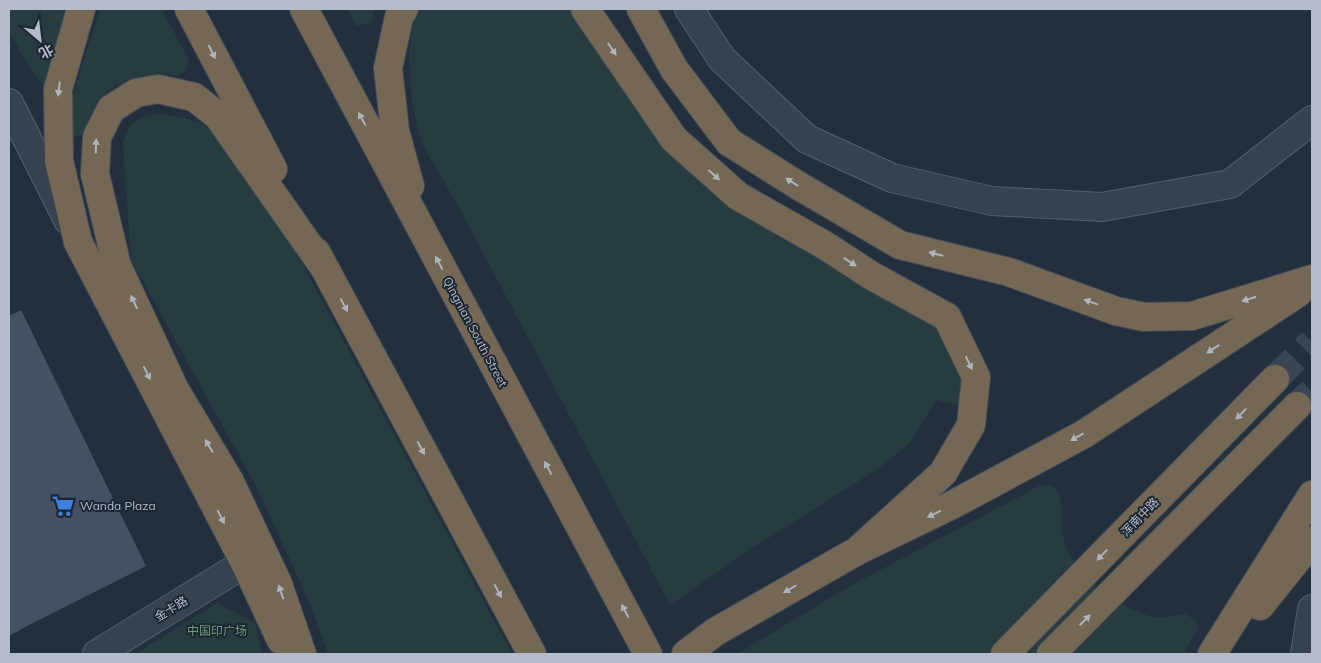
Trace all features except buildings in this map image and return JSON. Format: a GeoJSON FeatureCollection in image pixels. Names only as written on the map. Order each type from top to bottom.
{"type":"FeatureCollection","features":[{"type":"Feature","properties":{"kind":"highway"},"geometry":{"type":"LineString","coordinates":[[81,9],[58,89],[60,161],[78,242],[246,563],[286,654]]}},
{"type":"Feature","properties":{"kind":"highway"},"geometry":{"type":"LineString","coordinates":[[190,9],[324,267],[532,654]]}},
{"type":"Feature","properties":{"kind":"highway","name":"Qingnian South Street"},"geometry":{"type":"LineString","coordinates":[[304,9],[648,654]]}},
{"type":"Feature","properties":{"kind":"highway"},"geometry":{"type":"LineString","coordinates":[[404,9],[399,17],[388,68],[395,131],[424,236]]}},
{"type":"Feature","properties":{"kind":"highway"},"geometry":{"type":"LineString","coordinates":[[585,9],[674,139],[738,196],[826,246],[872,276],[947,317],[976,377],[971,425],[943,473],[857,551]]}},
{"type":"Feature","properties":{"kind":"highway"},"geometry":{"type":"LineString","coordinates":[[641,9],[674,69],[729,142],[900,246],[1009,272],[1116,311],[1144,317],[1192,316],[1312,279]]}},
{"type":"Feature","properties":{"kind":"highway"},"geometry":{"type":"LineString","coordinates":[[302,654],[278,584],[230,482],[175,390],[116,266],[95,174],[97,137],[112,109],[136,93],[158,89],[194,97],[218,116],[324,267]]}},
{"type":"Feature","properties":{"kind":"highway"},"geometry":{"type":"LineString","coordinates":[[686,654],[715,632],[857,551],[952,505],[1084,434],[1312,284]]}},
{"type":"Feature","properties":{"kind":"highway","name":"浑南中路"},"geometry":{"type":"LineString","coordinates":[[1005,654],[1275,379]]}},
{"type":"Feature","properties":{"kind":"highway"},"geometry":{"type":"LineString","coordinates":[[1051,654],[1297,406]]}},
{"type":"Feature","properties":{"kind":"highway"},"geometry":{"type":"LineString","coordinates":[[1212,654],[1312,495]]}},
{"type":"Feature","properties":{"kind":"highway"},"geometry":{"type":"LineString","coordinates":[[1222,654],[1312,541]]}},
{"type":"Feature","properties":{"kind":"street"},"geometry":{"type":"LineString","coordinates":[[689,9],[722,59],[807,138],[892,178],[992,201],[1102,207],[1230,184],[1312,120]]}},
{"type":"Feature","properties":{"kind":"street"},"geometry":{"type":"LineString","coordinates":[[9,103],[78,242]]}},
{"type":"Feature","properties":{"kind":"street","name":"金卡路"},"geometry":{"type":"LineString","coordinates":[[97,654],[246,563]]}},
{"type":"Feature","properties":{"kind":"street"},"geometry":{"type":"LineString","coordinates":[[1304,654],[1312,609]]}},
{"type":"Feature","properties":{"kind":"green space"},"geometry":{"type":"Polygon","coordinates":[[[9,9],[68,9],[45,86],[35,76],[9,32],[9,9]]]}},
{"type":"Feature","properties":{"kind":"green space"},"geometry":{"type":"Polygon","coordinates":[[[100,9],[162,9],[189,61],[186,71],[178,76],[166,74],[126,80],[108,90],[97,103],[81,136],[73,136],[66,132],[67,114],[100,9]]]}},
{"type":"Feature","properties":{"kind":"green space"},"geometry":{"type":"Polygon","coordinates":[[[347,9],[375,9],[371,23],[356,26],[347,9]]]}},
{"type":"Feature","properties":{"kind":"green space"},"geometry":{"type":"Polygon","coordinates":[[[420,9],[579,9],[700,173],[777,237],[894,293],[925,313],[942,332],[955,351],[962,382],[960,406],[936,400],[910,443],[876,470],[754,547],[670,605],[457,204],[422,144],[412,104],[409,55],[412,25],[420,9]]]}},
{"type":"Feature","properties":{"kind":"green space"},"geometry":{"type":"Polygon","coordinates":[[[162,114],[182,117],[201,123],[226,142],[281,224],[512,654],[328,654],[311,606],[257,488],[131,260],[123,144],[128,129],[136,121],[162,114]]]}},
{"type":"Feature","properties":{"kind":"green space"},"geometry":{"type":"Polygon","coordinates":[[[1041,485],[1051,485],[1056,490],[1061,501],[1061,524],[1066,545],[1080,571],[1090,582],[1114,600],[1141,613],[1152,617],[1186,614],[1196,621],[1198,627],[1184,654],[737,654],[848,587],[1041,485]]]}},
{"type":"Feature","properties":{"kind":"green space","name":"中国印广场"},"geometry":{"type":"Polygon","coordinates":[[[217,603],[255,623],[262,654],[135,654],[217,603]]]}},
{"type":"Feature","properties":{"kind":"tunnel"},"geometry":{"type":"LineString","coordinates":[[1275,379],[1312,342]]}},
{"type":"Feature","properties":{"kind":"tunnel"},"geometry":{"type":"LineString","coordinates":[[1297,406],[1312,392]]}},
{"type":"Feature","properties":{"kind":"place","name":"Wanda Plaza"},"geometry":{"type":"Point","coordinates":[63,506]}}]}
